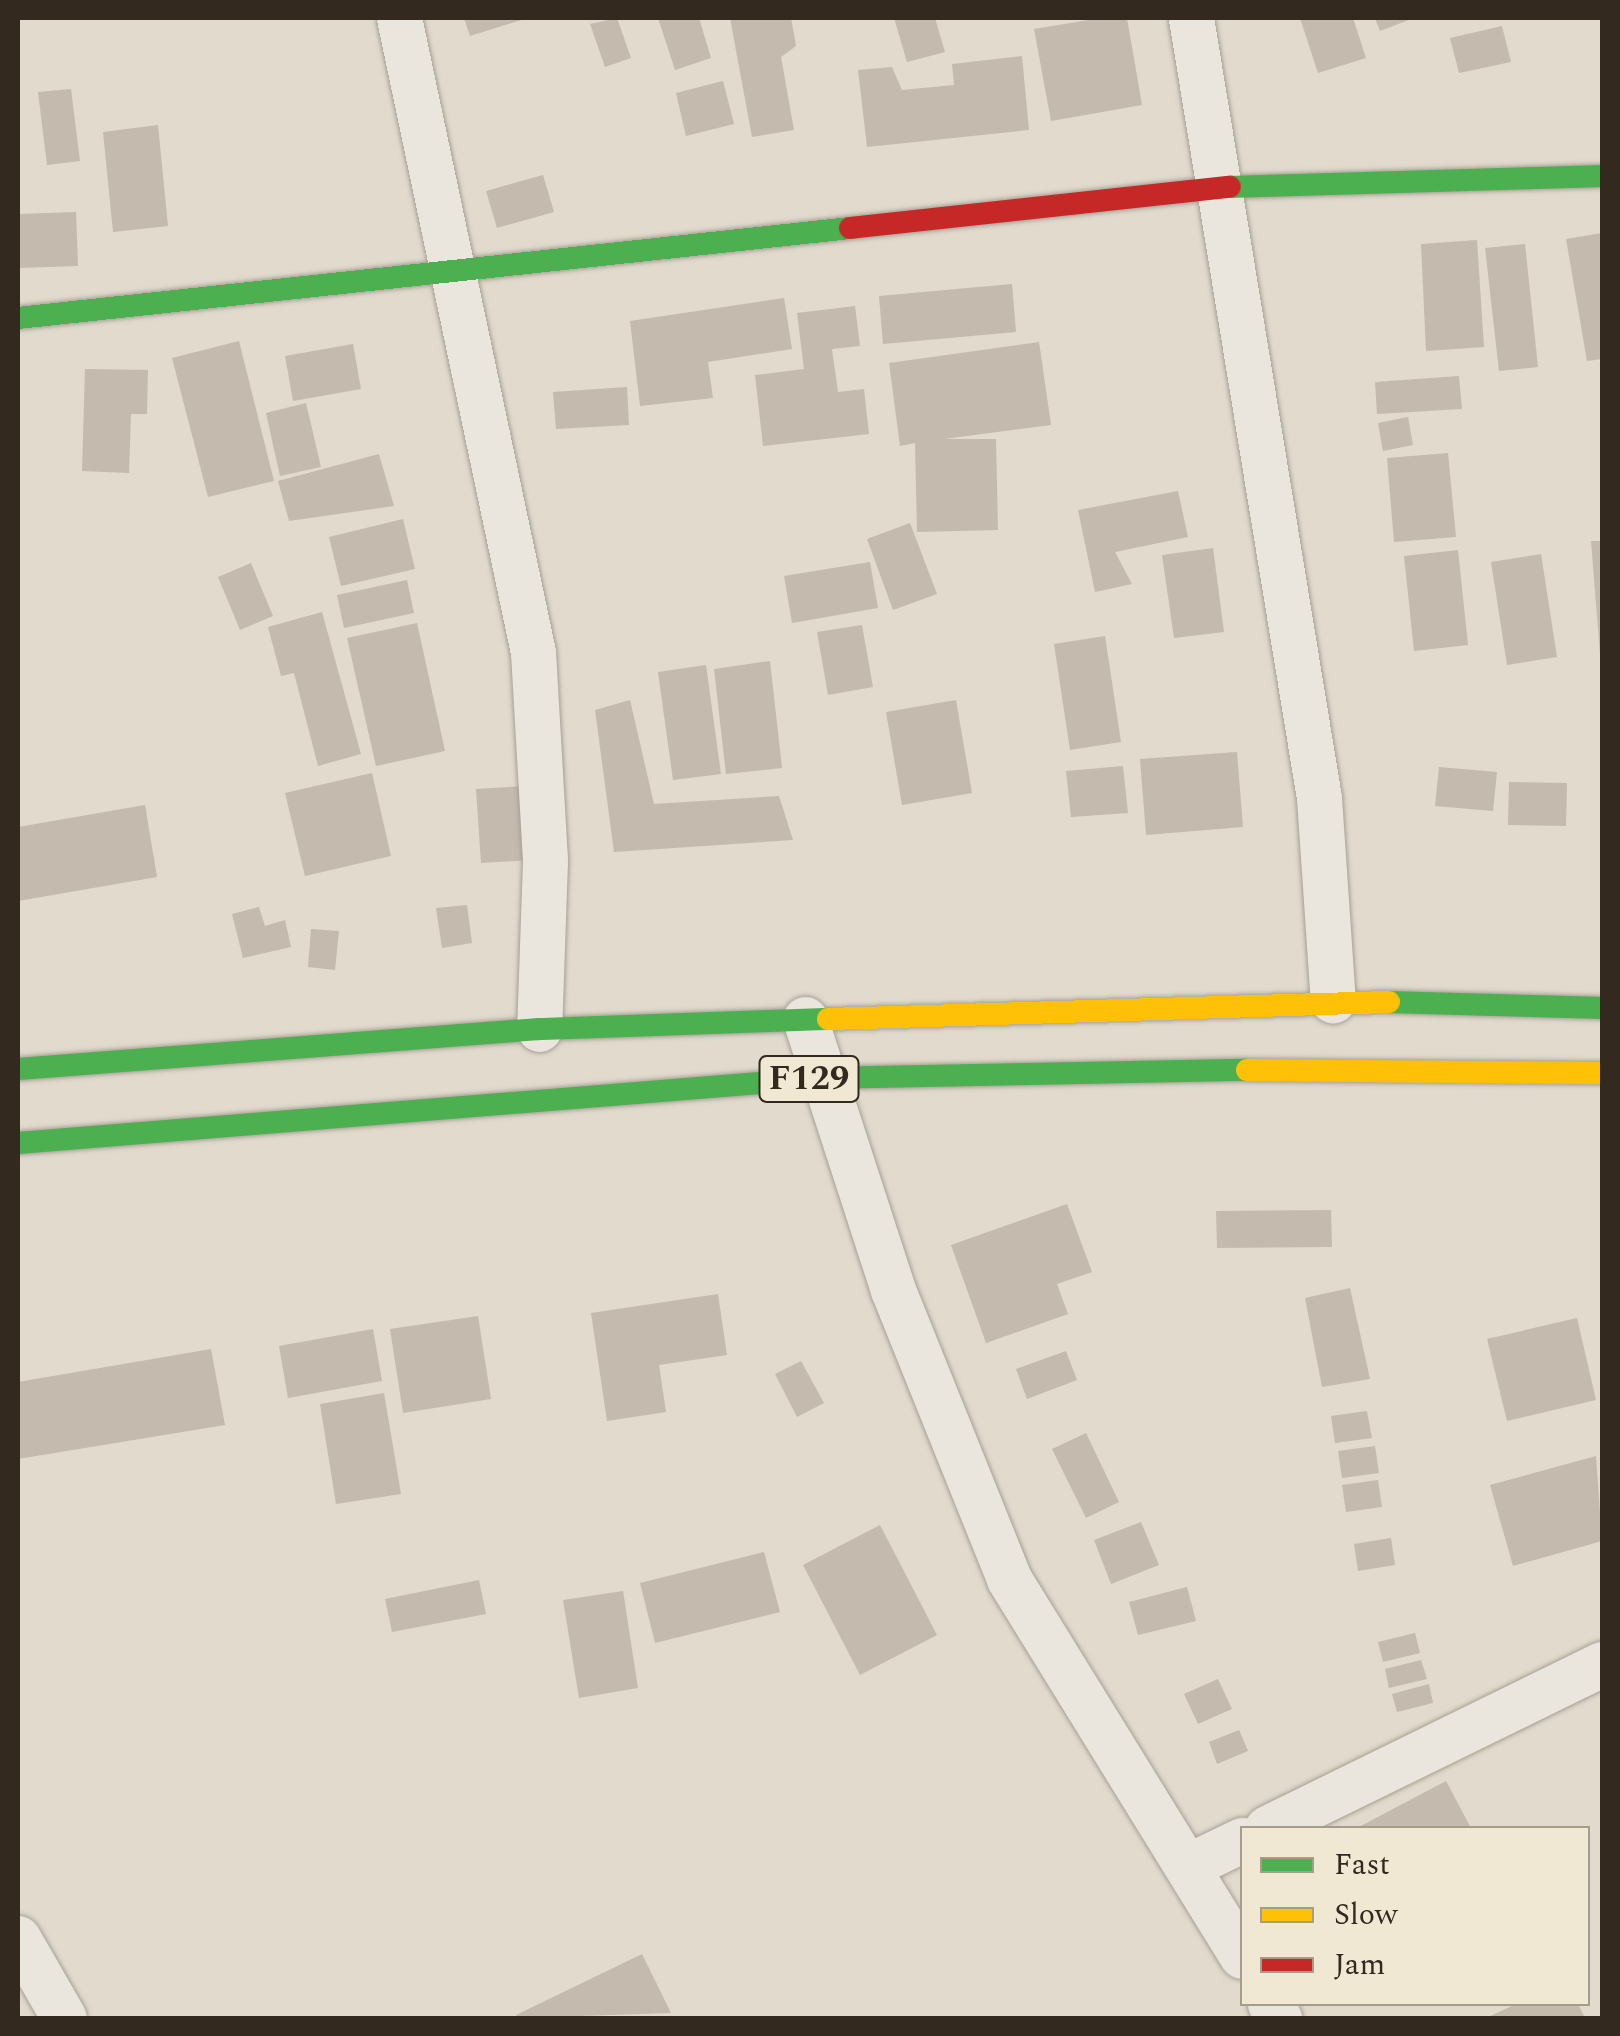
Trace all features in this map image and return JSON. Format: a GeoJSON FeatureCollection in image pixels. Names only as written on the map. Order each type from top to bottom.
{"type":"FeatureCollection","features":[{"type":"Feature","properties":{"kind":"main road"},"geometry":{"type":"LineString","coordinates":[[18,318],[1214,188],[1602,176]]}},
{"type":"Feature","properties":{"kind":"main road","name":"F129"},"geometry":{"type":"LineString","coordinates":[[18,1069],[539,1028],[1333,1001],[1602,1008]]}},
{"type":"Feature","properties":{"kind":"main road","name":"F129"},"geometry":{"type":"LineString","coordinates":[[18,1144],[821,1078],[1335,1067],[1602,1073]]}},
{"type":"Feature","properties":{"kind":"street"},"geometry":{"type":"LineString","coordinates":[[399,18],[458,268],[533,652],[545,860],[539,1028]]}},
{"type":"Feature","properties":{"kind":"street"},"geometry":{"type":"LineString","coordinates":[[1190,18],[1214,188],[1319,798],[1333,1001]]}},
{"type":"Feature","properties":{"kind":"street"},"geometry":{"type":"LineString","coordinates":[[805,1019],[892,1290],[1009,1579],[1190,1865],[1240,1952]]}},
{"type":"Feature","properties":{"kind":"street"},"geometry":{"type":"LineString","coordinates":[[1271,1826],[1602,1664]]}},
{"type":"Feature","properties":{"kind":"street"},"geometry":{"type":"LineString","coordinates":[[1190,1865],[1240,1841]]}},
{"type":"Feature","properties":{"kind":"street"},"geometry":{"type":"LineString","coordinates":[[18,1938],[64,2018]]}},
{"type":"Feature","properties":{"kind":"building"},"geometry":{"type":"Polygon","coordinates":[[[464,18],[528,18],[470,36],[464,18]]]}},
{"type":"Feature","properties":{"kind":"building"},"geometry":{"type":"Polygon","coordinates":[[[617,18],[631,58],[605,67],[590,24],[617,18]]]}},
{"type":"Feature","properties":{"kind":"building"},"geometry":{"type":"Polygon","coordinates":[[[658,18],[699,18],[711,58],[675,70],[658,18]]]}},
{"type":"Feature","properties":{"kind":"building"},"geometry":{"type":"Polygon","coordinates":[[[730,18],[791,18],[796,46],[781,57],[794,130],[752,137],[730,18]]]}},
{"type":"Feature","properties":{"kind":"building"},"geometry":{"type":"Polygon","coordinates":[[[894,18],[935,18],[945,52],[907,62],[894,18]]]}},
{"type":"Feature","properties":{"kind":"building"},"geometry":{"type":"Polygon","coordinates":[[[1101,18],[1127,18],[1142,105],[1051,121],[1034,29],[1101,18]]]}},
{"type":"Feature","properties":{"kind":"building"},"geometry":{"type":"Polygon","coordinates":[[[1300,18],[1353,18],[1366,58],[1318,73],[1300,18]]]}},
{"type":"Feature","properties":{"kind":"building"},"geometry":{"type":"Polygon","coordinates":[[[1375,18],[1414,18],[1380,31],[1375,18]]]}},
{"type":"Feature","properties":{"kind":"building"},"geometry":{"type":"Polygon","coordinates":[[[1502,26],[1511,62],[1459,73],[1450,38],[1502,26]]]}},
{"type":"Feature","properties":{"kind":"building"},"geometry":{"type":"Polygon","coordinates":[[[1022,56],[1029,130],[867,147],[858,70],[892,67],[902,90],[954,85],[952,64],[1022,56]]]}},
{"type":"Feature","properties":{"kind":"building"},"geometry":{"type":"Polygon","coordinates":[[[723,81],[734,124],[686,136],[676,93],[723,81]]]}},
{"type":"Feature","properties":{"kind":"building"},"geometry":{"type":"Polygon","coordinates":[[[71,89],[80,161],[47,165],[38,92],[71,89]]]}},
{"type":"Feature","properties":{"kind":"building"},"geometry":{"type":"Polygon","coordinates":[[[158,125],[168,226],[113,232],[103,132],[158,125]]]}},
{"type":"Feature","properties":{"kind":"building"},"geometry":{"type":"Polygon","coordinates":[[[543,175],[554,212],[497,228],[486,191],[543,175]]]}},
{"type":"Feature","properties":{"kind":"building"},"geometry":{"type":"Polygon","coordinates":[[[76,212],[78,266],[18,268],[18,214],[76,212]]]}},
{"type":"Feature","properties":{"kind":"building"},"geometry":{"type":"Polygon","coordinates":[[[1602,233],[1602,359],[1587,361],[1566,239],[1602,233]]]}},
{"type":"Feature","properties":{"kind":"building"},"geometry":{"type":"Polygon","coordinates":[[[1477,240],[1484,347],[1426,351],[1421,244],[1477,240]]]}},
{"type":"Feature","properties":{"kind":"building"},"geometry":{"type":"Polygon","coordinates":[[[1525,244],[1538,367],[1499,371],[1485,248],[1525,244]]]}},
{"type":"Feature","properties":{"kind":"building"},"geometry":{"type":"Polygon","coordinates":[[[1012,284],[1016,332],[883,344],[879,296],[1012,284]]]}},
{"type":"Feature","properties":{"kind":"building"},"geometry":{"type":"Polygon","coordinates":[[[784,298],[792,349],[708,362],[713,398],[640,406],[630,321],[784,298]]]}},
{"type":"Feature","properties":{"kind":"building"},"geometry":{"type":"Polygon","coordinates":[[[855,306],[860,346],[832,349],[838,392],[864,389],[869,434],[763,446],[755,375],[804,369],[797,313],[855,306]]]}},
{"type":"Feature","properties":{"kind":"building"},"geometry":{"type":"Polygon","coordinates":[[[239,341],[274,481],[208,497],[172,358],[239,341]]]}},
{"type":"Feature","properties":{"kind":"building"},"geometry":{"type":"Polygon","coordinates":[[[1039,342],[1051,425],[944,439],[996,439],[998,530],[917,532],[915,443],[900,446],[889,363],[1039,342]]]}},
{"type":"Feature","properties":{"kind":"building"},"geometry":{"type":"Polygon","coordinates":[[[353,344],[361,389],[293,401],[285,356],[353,344]]]}},
{"type":"Feature","properties":{"kind":"building"},"geometry":{"type":"Polygon","coordinates":[[[85,369],[148,370],[147,414],[131,414],[129,473],[82,471],[85,369]]]}},
{"type":"Feature","properties":{"kind":"building"},"geometry":{"type":"Polygon","coordinates":[[[1459,376],[1462,409],[1377,414],[1375,382],[1459,376]]]}},
{"type":"Feature","properties":{"kind":"building"},"geometry":{"type":"Polygon","coordinates":[[[627,387],[629,425],[556,429],[553,392],[627,387]]]}},
{"type":"Feature","properties":{"kind":"building"},"geometry":{"type":"Polygon","coordinates":[[[306,403],[321,467],[280,476],[266,413],[306,403]]]}},
{"type":"Feature","properties":{"kind":"building"},"geometry":{"type":"Polygon","coordinates":[[[1408,417],[1413,445],[1383,451],[1378,423],[1408,417]]]}},
{"type":"Feature","properties":{"kind":"building"},"geometry":{"type":"Polygon","coordinates":[[[1448,453],[1456,537],[1394,542],[1387,458],[1448,453]]]}},
{"type":"Feature","properties":{"kind":"building"},"geometry":{"type":"Polygon","coordinates":[[[379,454],[394,506],[289,521],[278,481],[379,454]]]}},
{"type":"Feature","properties":{"kind":"building"},"geometry":{"type":"Polygon","coordinates":[[[1178,491],[1188,537],[1115,552],[1132,584],[1095,592],[1078,510],[1178,491]]]}},
{"type":"Feature","properties":{"kind":"building"},"geometry":{"type":"Polygon","coordinates":[[[403,519],[415,569],[341,586],[329,537],[403,519]]]}},
{"type":"Feature","properties":{"kind":"building"},"geometry":{"type":"Polygon","coordinates":[[[910,523],[937,594],[893,610],[867,539],[910,523]]]}},
{"type":"Feature","properties":{"kind":"building"},"geometry":{"type":"Polygon","coordinates":[[[1591,541],[1602,541],[1602,654],[1600,654],[1591,541]]]}},
{"type":"Feature","properties":{"kind":"building"},"geometry":{"type":"Polygon","coordinates":[[[1213,548],[1224,632],[1174,638],[1162,555],[1213,548]]]}},
{"type":"Feature","properties":{"kind":"building"},"geometry":{"type":"Polygon","coordinates":[[[1458,550],[1468,645],[1414,651],[1404,556],[1458,550]]]}},
{"type":"Feature","properties":{"kind":"building"},"geometry":{"type":"Polygon","coordinates":[[[1541,554],[1557,657],[1507,665],[1491,562],[1541,554]]]}},
{"type":"Feature","properties":{"kind":"building"},"geometry":{"type":"Polygon","coordinates":[[[870,562],[878,608],[792,623],[784,576],[870,562]]]}},
{"type":"Feature","properties":{"kind":"building"},"geometry":{"type":"Polygon","coordinates":[[[251,563],[273,616],[240,630],[218,577],[251,563]]]}},
{"type":"Feature","properties":{"kind":"building"},"geometry":{"type":"Polygon","coordinates":[[[407,580],[414,613],[344,628],[337,595],[407,580]]]}},
{"type":"Feature","properties":{"kind":"building"},"geometry":{"type":"Polygon","coordinates":[[[322,612],[361,754],[318,766],[294,673],[281,676],[268,627],[322,612]]]}},
{"type":"Feature","properties":{"kind":"building"},"geometry":{"type":"Polygon","coordinates":[[[417,623],[445,751],[376,766],[347,638],[417,623]]]}},
{"type":"Feature","properties":{"kind":"building"},"geometry":{"type":"Polygon","coordinates":[[[862,625],[873,687],[828,695],[817,632],[862,625]]]}},
{"type":"Feature","properties":{"kind":"building"},"geometry":{"type":"Polygon","coordinates":[[[1105,636],[1121,742],[1070,750],[1054,644],[1105,636]]]}},
{"type":"Feature","properties":{"kind":"building"},"geometry":{"type":"Polygon","coordinates":[[[770,661],[782,768],[726,774],[714,669],[770,661]]]}},
{"type":"Feature","properties":{"kind":"building"},"geometry":{"type":"Polygon","coordinates":[[[706,665],[721,774],[673,780],[658,672],[706,665]]]}},
{"type":"Feature","properties":{"kind":"building"},"geometry":{"type":"Polygon","coordinates":[[[630,700],[654,804],[779,796],[793,840],[614,852],[595,710],[630,700]]]}},
{"type":"Feature","properties":{"kind":"building"},"geometry":{"type":"Polygon","coordinates":[[[956,700],[972,793],[902,805],[886,712],[956,700]]]}},
{"type":"Feature","properties":{"kind":"building"},"geometry":{"type":"Polygon","coordinates":[[[1237,752],[1243,827],[1146,835],[1140,759],[1237,752]]]}},
{"type":"Feature","properties":{"kind":"building"},"geometry":{"type":"Polygon","coordinates":[[[1123,766],[1128,813],[1071,817],[1066,771],[1123,766]]]}},
{"type":"Feature","properties":{"kind":"building"},"geometry":{"type":"Polygon","coordinates":[[[1439,767],[1497,772],[1493,811],[1435,806],[1439,767]]]}},
{"type":"Feature","properties":{"kind":"building"},"geometry":{"type":"Polygon","coordinates":[[[372,773],[391,856],[305,876],[285,793],[372,773]]]}},
{"type":"Feature","properties":{"kind":"building"},"geometry":{"type":"Polygon","coordinates":[[[1509,782],[1567,783],[1566,826],[1508,825],[1509,782]]]}},
{"type":"Feature","properties":{"kind":"building"},"geometry":{"type":"Polygon","coordinates":[[[527,786],[532,860],[481,863],[476,789],[527,786]]]}},
{"type":"Feature","properties":{"kind":"building"},"geometry":{"type":"Polygon","coordinates":[[[145,805],[157,877],[18,901],[18,827],[145,805]]]}},
{"type":"Feature","properties":{"kind":"building"},"geometry":{"type":"Polygon","coordinates":[[[467,905],[472,943],[442,948],[436,908],[467,905]]]}},
{"type":"Feature","properties":{"kind":"building"},"geometry":{"type":"Polygon","coordinates":[[[259,907],[265,926],[285,920],[291,947],[243,958],[232,914],[259,907]]]}},
{"type":"Feature","properties":{"kind":"building"},"geometry":{"type":"Polygon","coordinates":[[[311,929],[339,931],[335,970],[308,967],[311,929]]]}},
{"type":"Feature","properties":{"kind":"building"},"geometry":{"type":"Polygon","coordinates":[[[1067,1204],[1092,1272],[1057,1284],[1068,1314],[986,1343],[951,1245],[1067,1204]]]}},
{"type":"Feature","properties":{"kind":"building"},"geometry":{"type":"Polygon","coordinates":[[[1331,1210],[1332,1247],[1217,1248],[1216,1211],[1331,1210]]]}},
{"type":"Feature","properties":{"kind":"building"},"geometry":{"type":"Polygon","coordinates":[[[1350,1288],[1370,1379],[1322,1387],[1305,1298],[1350,1288]]]}},
{"type":"Feature","properties":{"kind":"building"},"geometry":{"type":"Polygon","coordinates":[[[718,1294],[727,1355],[659,1365],[666,1412],[607,1421],[591,1313],[718,1294]]]}},
{"type":"Feature","properties":{"kind":"building"},"geometry":{"type":"Polygon","coordinates":[[[478,1316],[491,1399],[403,1413],[390,1329],[478,1316]]]}},
{"type":"Feature","properties":{"kind":"building"},"geometry":{"type":"Polygon","coordinates":[[[1577,1318],[1596,1400],[1507,1421],[1487,1339],[1577,1318]]]}},
{"type":"Feature","properties":{"kind":"building"},"geometry":{"type":"Polygon","coordinates":[[[373,1329],[382,1381],[288,1398],[279,1346],[373,1329]]]}},
{"type":"Feature","properties":{"kind":"building"},"geometry":{"type":"Polygon","coordinates":[[[211,1349],[225,1425],[18,1459],[18,1382],[211,1349]]]}},
{"type":"Feature","properties":{"kind":"building"},"geometry":{"type":"Polygon","coordinates":[[[1066,1351],[1077,1380],[1027,1399],[1016,1369],[1066,1351]]]}},
{"type":"Feature","properties":{"kind":"building"},"geometry":{"type":"Polygon","coordinates":[[[801,1361],[824,1403],[797,1417],[775,1374],[801,1361]]]}},
{"type":"Feature","properties":{"kind":"building"},"geometry":{"type":"Polygon","coordinates":[[[384,1393],[401,1494],[336,1504],[320,1404],[384,1393]]]}},
{"type":"Feature","properties":{"kind":"building"},"geometry":{"type":"Polygon","coordinates":[[[1367,1411],[1372,1438],[1335,1443],[1331,1416],[1367,1411]]]}},
{"type":"Feature","properties":{"kind":"building"},"geometry":{"type":"Polygon","coordinates":[[[1086,1433],[1119,1502],[1086,1518],[1052,1449],[1086,1433]]]}},
{"type":"Feature","properties":{"kind":"building"},"geometry":{"type":"Polygon","coordinates":[[[1375,1446],[1379,1473],[1342,1478],[1338,1451],[1375,1446]]]}},
{"type":"Feature","properties":{"kind":"building"},"geometry":{"type":"Polygon","coordinates":[[[1596,1456],[1602,1541],[1513,1566],[1490,1485],[1596,1456]]]}},
{"type":"Feature","properties":{"kind":"building"},"geometry":{"type":"Polygon","coordinates":[[[1378,1480],[1382,1507],[1346,1512],[1342,1485],[1378,1480]]]}},
{"type":"Feature","properties":{"kind":"building"},"geometry":{"type":"Polygon","coordinates":[[[1141,1522],[1159,1565],[1111,1584],[1094,1540],[1141,1522]]]}},
{"type":"Feature","properties":{"kind":"building"},"geometry":{"type":"Polygon","coordinates":[[[880,1525],[937,1635],[860,1675],[803,1565],[880,1525]]]}},
{"type":"Feature","properties":{"kind":"building"},"geometry":{"type":"Polygon","coordinates":[[[1391,1538],[1395,1565],[1358,1571],[1354,1544],[1391,1538]]]}},
{"type":"Feature","properties":{"kind":"building"},"geometry":{"type":"Polygon","coordinates":[[[764,1552],[780,1612],[655,1643],[640,1583],[764,1552]]]}},
{"type":"Feature","properties":{"kind":"building"},"geometry":{"type":"Polygon","coordinates":[[[479,1580],[486,1614],[392,1632],[385,1599],[479,1580]]]}},
{"type":"Feature","properties":{"kind":"building"},"geometry":{"type":"Polygon","coordinates":[[[1187,1587],[1196,1621],[1138,1635],[1129,1602],[1187,1587]]]}},
{"type":"Feature","properties":{"kind":"building"},"geometry":{"type":"Polygon","coordinates":[[[623,1591],[638,1688],[579,1698],[563,1600],[623,1591]]]}},
{"type":"Feature","properties":{"kind":"building"},"geometry":{"type":"Polygon","coordinates":[[[1415,1633],[1420,1653],[1383,1662],[1378,1642],[1415,1633]]]}},
{"type":"Feature","properties":{"kind":"building"},"geometry":{"type":"Polygon","coordinates":[[[1421,1660],[1427,1679],[1389,1688],[1385,1669],[1421,1660]]]}},
{"type":"Feature","properties":{"kind":"building"},"geometry":{"type":"Polygon","coordinates":[[[1218,1679],[1232,1709],[1198,1724],[1184,1694],[1218,1679]]]}},
{"type":"Feature","properties":{"kind":"building"},"geometry":{"type":"Polygon","coordinates":[[[1429,1684],[1433,1703],[1397,1712],[1392,1694],[1429,1684]]]}},
{"type":"Feature","properties":{"kind":"building"},"geometry":{"type":"Polygon","coordinates":[[[1239,1730],[1248,1751],[1217,1764],[1209,1742],[1239,1730]]]}},
{"type":"Feature","properties":{"kind":"building"},"geometry":{"type":"Polygon","coordinates":[[[1446,1781],[1470,1826],[1361,1826],[1446,1781]]]}},
{"type":"Feature","properties":{"kind":"building"},"geometry":{"type":"Polygon","coordinates":[[[642,1954],[671,2013],[518,2018],[516,2015],[642,1954]]]}},
{"type":"Feature","properties":{"kind":"building"},"geometry":{"type":"Polygon","coordinates":[[[1512,2006],[1579,2006],[1585,2018],[1486,2018],[1512,2006]]]}},
{"type":"Feature","properties":{"kind":"traffic: fast"},"geometry":{"type":"LineString","coordinates":[[1230,187],[1602,176]]}},
{"type":"Feature","properties":{"kind":"traffic: fast"},"geometry":{"type":"LineString","coordinates":[[18,318],[850,228]]}},
{"type":"Feature","properties":{"kind":"traffic: fast"},"geometry":{"type":"LineString","coordinates":[[1389,1002],[1602,1008]]}},
{"type":"Feature","properties":{"kind":"traffic: fast"},"geometry":{"type":"LineString","coordinates":[[18,1069],[539,1029],[828,1019]]}},
{"type":"Feature","properties":{"kind":"traffic: fast"},"geometry":{"type":"LineString","coordinates":[[18,1143],[821,1078],[1247,1070]]}},
{"type":"Feature","properties":{"kind":"traffic: slow"},"geometry":{"type":"LineString","coordinates":[[828,1019],[1389,1002]]}},
{"type":"Feature","properties":{"kind":"traffic: slow"},"geometry":{"type":"LineString","coordinates":[[1247,1070],[1602,1073]]}},
{"type":"Feature","properties":{"kind":"traffic: jam"},"geometry":{"type":"LineString","coordinates":[[850,228],[1230,187]]}}]}
